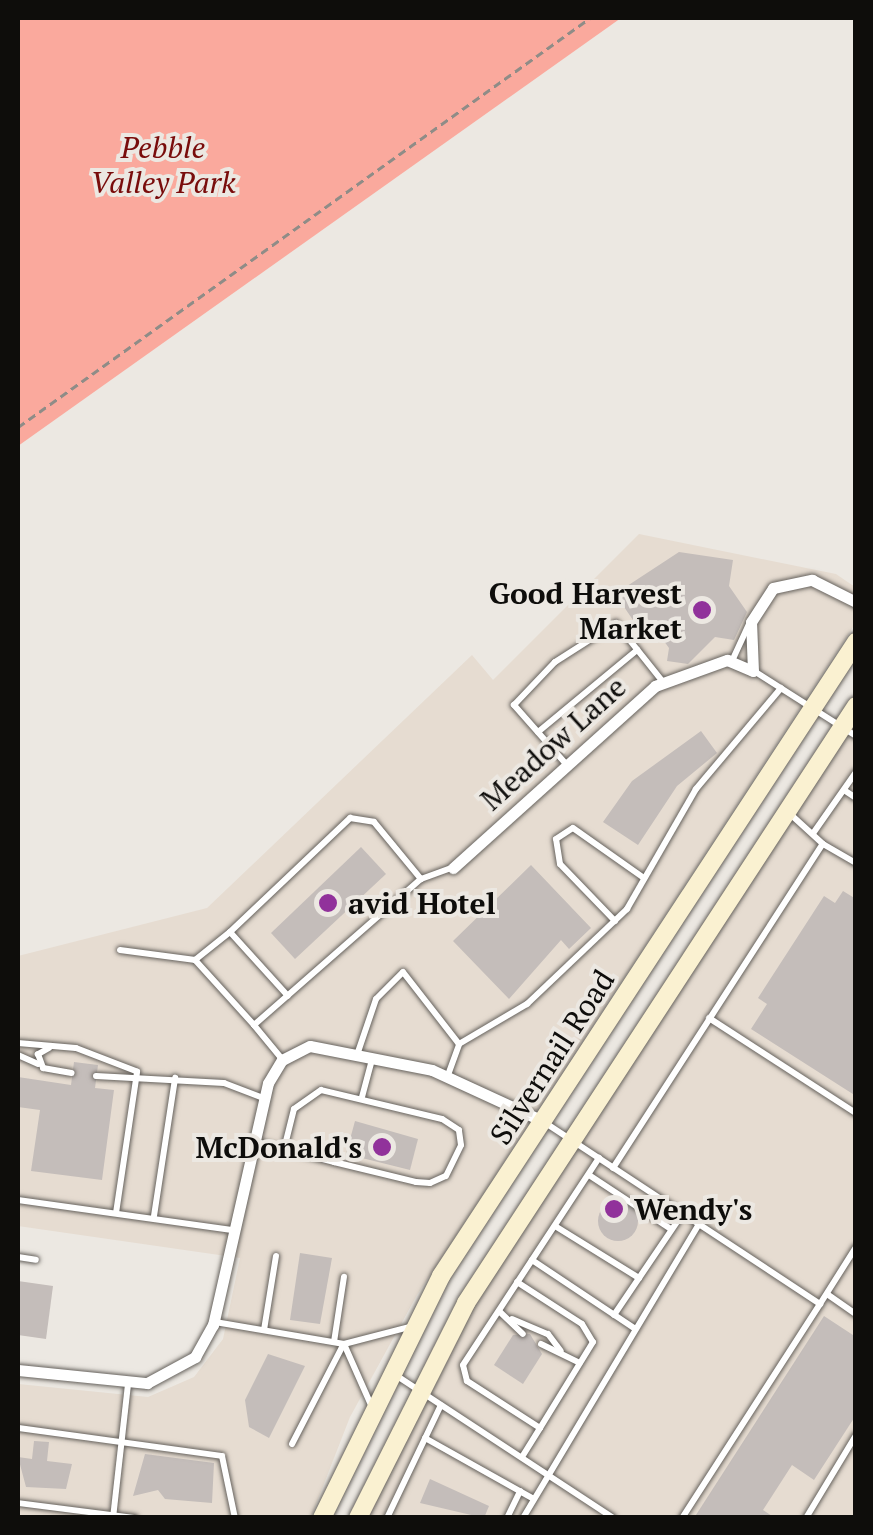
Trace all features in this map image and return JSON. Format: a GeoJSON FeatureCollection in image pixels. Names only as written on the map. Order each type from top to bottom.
{"type":"FeatureCollection","features":[{"type":"Feature","properties":{"kind":"street"},"geometry":{"type":"LineString","coordinates":[[732,662],[753,670],[751,622],[781,583],[812,580],[856,602]]}},
{"type":"Feature","properties":{"kind":"street","name":"Silvernail Road"},"geometry":{"type":"LineString","coordinates":[[322,1518],[371,1406],[414,1326],[856,642]]}},
{"type":"Feature","properties":{"kind":"street","name":"Meadow Lane"},"geometry":{"type":"LineString","coordinates":[[452,868],[566,764],[663,684],[732,662]]}},
{"type":"Feature","properties":{"kind":"street","name":"Silvernail Road"},"geometry":{"type":"LineString","coordinates":[[358,1518],[416,1388],[572,1140],[787,812],[848,732],[856,706]]}},
{"type":"Feature","properties":{"kind":"street"},"geometry":{"type":"LineString","coordinates":[[18,1370],[128,1384],[180,1372],[213,1322],[263,1098],[282,1060],[310,1046],[373,1055],[448,1076],[543,1122]]}},
{"type":"Feature","properties":{"kind":"lane"},"geometry":{"type":"LineString","coordinates":[[566,764],[514,705],[555,662],[607,622],[637,650],[663,684]]}},
{"type":"Feature","properties":{"kind":"lane"},"geometry":{"type":"LineString","coordinates":[[732,662],[751,622]]}},
{"type":"Feature","properties":{"kind":"lane"},"geometry":{"type":"LineString","coordinates":[[538,732],[637,650]]}},
{"type":"Feature","properties":{"kind":"lane"},"geometry":{"type":"LineString","coordinates":[[753,670],[848,732]]}},
{"type":"Feature","properties":{"kind":"lane"},"geometry":{"type":"LineString","coordinates":[[448,1076],[459,1044],[527,1004],[615,921],[696,789],[781,688]]}},
{"type":"Feature","properties":{"kind":"lane"},"geometry":{"type":"LineString","coordinates":[[814,832],[856,772]]}},
{"type":"Feature","properties":{"kind":"lane"},"geometry":{"type":"LineString","coordinates":[[844,790],[856,798]]}},
{"type":"Feature","properties":{"kind":"lane"},"geometry":{"type":"LineString","coordinates":[[787,812],[823,844],[856,863]]}},
{"type":"Feature","properties":{"kind":"lane"},"geometry":{"type":"LineString","coordinates":[[195,960],[350,818],[374,822],[421,879]]}},
{"type":"Feature","properties":{"kind":"lane"},"geometry":{"type":"LineString","coordinates":[[615,921],[560,864],[556,839],[573,828],[644,878]]}},
{"type":"Feature","properties":{"kind":"lane"},"geometry":{"type":"LineString","coordinates":[[613,1168],[823,844]]}},
{"type":"Feature","properties":{"kind":"lane"},"geometry":{"type":"LineString","coordinates":[[254,1026],[421,879],[452,868]]}},
{"type":"Feature","properties":{"kind":"lane"},"geometry":{"type":"LineString","coordinates":[[230,932],[288,996]]}},
{"type":"Feature","properties":{"kind":"lane"},"geometry":{"type":"LineString","coordinates":[[120,950],[195,960],[282,1060]]}},
{"type":"Feature","properties":{"kind":"lane"},"geometry":{"type":"LineString","coordinates":[[358,1052],[376,999],[403,972],[459,1044]]}},
{"type":"Feature","properties":{"kind":"lane"},"geometry":{"type":"LineString","coordinates":[[708,1018],[856,1114]]}},
{"type":"Feature","properties":{"kind":"lane"},"geometry":{"type":"LineString","coordinates":[[18,1043],[56,1046],[137,1072],[263,1098]]}},
{"type":"Feature","properties":{"kind":"lane"},"geometry":{"type":"LineString","coordinates":[[43,1068],[38,1054],[56,1046]]}},
{"type":"Feature","properties":{"kind":"lane"},"geometry":{"type":"LineString","coordinates":[[18,1055],[43,1068],[72,1074]]}},
{"type":"Feature","properties":{"kind":"lane"},"geometry":{"type":"LineString","coordinates":[[362,1097],[373,1055]]}},
{"type":"Feature","properties":{"kind":"lane"},"geometry":{"type":"LineString","coordinates":[[96,1076],[137,1072]]}},
{"type":"Feature","properties":{"kind":"lane"},"geometry":{"type":"LineString","coordinates":[[116,1213],[137,1072]]}},
{"type":"Feature","properties":{"kind":"lane"},"geometry":{"type":"LineString","coordinates":[[154,1216],[176,1078]]}},
{"type":"Feature","properties":{"kind":"lane"},"geometry":{"type":"LineString","coordinates":[[251,1140],[284,1149],[416,1182],[446,1176],[460,1151],[454,1124],[362,1097],[304,1096],[284,1149]]}},
{"type":"Feature","properties":{"kind":"lane"},"geometry":{"type":"LineString","coordinates":[[543,1122],[820,1304]]}},
{"type":"Feature","properties":{"kind":"lane"},"geometry":{"type":"LineString","coordinates":[[540,1428],[462,1373],[599,1158]]}},
{"type":"Feature","properties":{"kind":"lane"},"geometry":{"type":"LineString","coordinates":[[588,1174],[671,1229]]}},
{"type":"Feature","properties":{"kind":"lane"},"geometry":{"type":"LineString","coordinates":[[18,1200],[154,1216],[232,1230]]}},
{"type":"Feature","properties":{"kind":"lane"},"geometry":{"type":"LineString","coordinates":[[614,1315],[683,1214]]}},
{"type":"Feature","properties":{"kind":"lane"},"geometry":{"type":"LineString","coordinates":[[523,1518],[544,1471],[698,1224]]}},
{"type":"Feature","properties":{"kind":"lane"},"geometry":{"type":"LineString","coordinates":[[555,1226],[640,1278]]}},
{"type":"Feature","properties":{"kind":"lane"},"geometry":{"type":"LineString","coordinates":[[682,1518],[856,1247]]}},
{"type":"Feature","properties":{"kind":"lane"},"geometry":{"type":"LineString","coordinates":[[264,1330],[276,1256]]}},
{"type":"Feature","properties":{"kind":"lane"},"geometry":{"type":"LineString","coordinates":[[18,1257],[36,1260]]}},
{"type":"Feature","properties":{"kind":"lane"},"geometry":{"type":"LineString","coordinates":[[532,1260],[634,1328]]}},
{"type":"Feature","properties":{"kind":"lane"},"geometry":{"type":"LineString","coordinates":[[334,1342],[344,1277]]}},
{"type":"Feature","properties":{"kind":"lane"},"geometry":{"type":"LineString","coordinates":[[518,1282],[591,1334],[580,1363],[522,1457]]}},
{"type":"Feature","properties":{"kind":"lane"},"geometry":{"type":"LineString","coordinates":[[826,1294],[856,1314]]}},
{"type":"Feature","properties":{"kind":"lane"},"geometry":{"type":"LineString","coordinates":[[499,1311],[548,1334],[561,1351]]}},
{"type":"Feature","properties":{"kind":"lane"},"geometry":{"type":"LineString","coordinates":[[512,1319],[524,1334]]}},
{"type":"Feature","properties":{"kind":"lane"},"geometry":{"type":"LineString","coordinates":[[213,1322],[344,1344],[414,1326]]}},
{"type":"Feature","properties":{"kind":"lane"},"geometry":{"type":"LineString","coordinates":[[344,1344],[371,1406]]}},
{"type":"Feature","properties":{"kind":"lane"},"geometry":{"type":"LineString","coordinates":[[292,1444],[344,1344]]}},
{"type":"Feature","properties":{"kind":"lane"},"geometry":{"type":"LineString","coordinates":[[541,1344],[580,1363]]}},
{"type":"Feature","properties":{"kind":"lane"},"geometry":{"type":"LineString","coordinates":[[389,1370],[613,1518]]}},
{"type":"Feature","properties":{"kind":"lane"},"geometry":{"type":"LineString","coordinates":[[113,1516],[128,1384]]}},
{"type":"Feature","properties":{"kind":"lane"},"geometry":{"type":"LineString","coordinates":[[387,1518],[442,1404]]}},
{"type":"Feature","properties":{"kind":"lane"},"geometry":{"type":"LineString","coordinates":[[18,1428],[222,1456],[235,1518]]}},
{"type":"Feature","properties":{"kind":"lane"},"geometry":{"type":"LineString","coordinates":[[806,1518],[856,1435]]}},
{"type":"Feature","properties":{"kind":"lane"},"geometry":{"type":"LineString","coordinates":[[425,1438],[532,1498]]}},
{"type":"Feature","properties":{"kind":"lane"},"geometry":{"type":"LineString","coordinates":[[508,1518],[520,1491]]}},
{"type":"Feature","properties":{"kind":"lane"},"geometry":{"type":"LineString","coordinates":[[18,1503],[136,1518]]}},
{"type":"Feature","properties":{"kind":"path"},"geometry":{"type":"LineString","coordinates":[[18,427],[590,18]]}},
{"type":"Feature","properties":{"kind":"shaded area"},"geometry":{"type":"Polygon","coordinates":[[[639,534],[836,574],[855,587],[855,624],[417,1295],[350,1417],[311,1517],[18,1517],[18,1384],[148,1397],[194,1377],[223,1339],[240,1258],[18,1226],[18,956],[207,908],[472,655],[493,680],[639,534]]]}},
{"type":"Feature","properties":{"kind":"shaded area"},"geometry":{"type":"Polygon","coordinates":[[[855,724],[855,1517],[367,1518],[444,1350],[855,724]]]}},
{"type":"Feature","properties":{"kind":"green space","name":"Pebble Valley Park"},"geometry":{"type":"Polygon","coordinates":[[[18,18],[621,18],[18,446],[18,18]]]}},
{"type":"Feature","properties":{"kind":"building","name":"Good Harvest Market"},"geometry":{"type":"Polygon","coordinates":[[[679,552],[733,560],[729,586],[747,612],[734,640],[715,637],[688,664],[667,661],[669,648],[645,615],[635,623],[620,601],[621,590],[679,552]]]}},
{"type":"Feature","properties":{"kind":"building"},"geometry":{"type":"Polygon","coordinates":[[[701,731],[717,753],[677,786],[638,845],[603,822],[632,781],[701,731]]]}},
{"type":"Feature","properties":{"kind":"building","name":"avid Hotel"},"geometry":{"type":"Polygon","coordinates":[[[361,847],[386,874],[295,959],[271,933],[361,847]]]}},
{"type":"Feature","properties":{"kind":"building"},"geometry":{"type":"Polygon","coordinates":[[[531,865],[591,928],[569,949],[561,940],[509,999],[453,941],[531,865]]]}},
{"type":"Feature","properties":{"kind":"building"},"geometry":{"type":"Polygon","coordinates":[[[843,891],[856,899],[856,1096],[751,1029],[767,1004],[758,998],[824,896],[835,903],[843,891]]]}},
{"type":"Feature","properties":{"kind":"building"},"geometry":{"type":"Polygon","coordinates":[[[74,1062],[98,1065],[95,1088],[114,1090],[102,1180],[31,1171],[40,1110],[18,1107],[18,1077],[71,1085],[74,1062]]]}},
{"type":"Feature","properties":{"kind":"building","name":"McDonald's"},"geometry":{"type":"Polygon","coordinates":[[[355,1121],[418,1139],[410,1170],[346,1154],[355,1121]]]}},
{"type":"Feature","properties":{"kind":"building","name":"Wendy's"},"geometry":{"type":"Polygon","coordinates":[[[618,1201],[632,1207],[638,1221],[632,1235],[618,1241],[604,1235],[598,1221],[604,1207],[618,1201]]]}},
{"type":"Feature","properties":{"kind":"building"},"geometry":{"type":"Polygon","coordinates":[[[300,1253],[332,1258],[320,1324],[290,1320],[300,1253]]]}},
{"type":"Feature","properties":{"kind":"building"},"geometry":{"type":"Polygon","coordinates":[[[18,1281],[53,1286],[46,1339],[18,1335],[18,1281]]]}},
{"type":"Feature","properties":{"kind":"building"},"geometry":{"type":"Polygon","coordinates":[[[824,1316],[856,1337],[856,1415],[814,1480],[792,1465],[763,1510],[775,1518],[694,1518],[824,1316]]]}},
{"type":"Feature","properties":{"kind":"building"},"geometry":{"type":"Polygon","coordinates":[[[530,1334],[542,1354],[523,1384],[494,1365],[513,1335],[530,1334]]]}},
{"type":"Feature","properties":{"kind":"building"},"geometry":{"type":"Polygon","coordinates":[[[268,1354],[305,1366],[269,1438],[249,1427],[245,1400],[268,1354]]]}},
{"type":"Feature","properties":{"kind":"building"},"geometry":{"type":"Polygon","coordinates":[[[34,1441],[49,1442],[47,1461],[72,1464],[66,1489],[26,1487],[18,1457],[32,1459],[34,1441]]]}},
{"type":"Feature","properties":{"kind":"building"},"geometry":{"type":"Polygon","coordinates":[[[145,1454],[214,1463],[212,1503],[165,1499],[158,1490],[133,1496],[145,1454]]]}},
{"type":"Feature","properties":{"kind":"building"},"geometry":{"type":"Polygon","coordinates":[[[430,1479],[489,1506],[484,1518],[420,1503],[430,1479]]]}},
{"type":"Feature","properties":{"kind":"place","name":"Good Harvest Market"},"geometry":{"type":"Point","coordinates":[702,610]}},
{"type":"Feature","properties":{"kind":"place","name":"avid Hotel"},"geometry":{"type":"Point","coordinates":[328,903]}},
{"type":"Feature","properties":{"kind":"place","name":"McDonald's"},"geometry":{"type":"Point","coordinates":[382,1147]}},
{"type":"Feature","properties":{"kind":"place","name":"Wendy's"},"geometry":{"type":"Point","coordinates":[614,1209]}}]}
